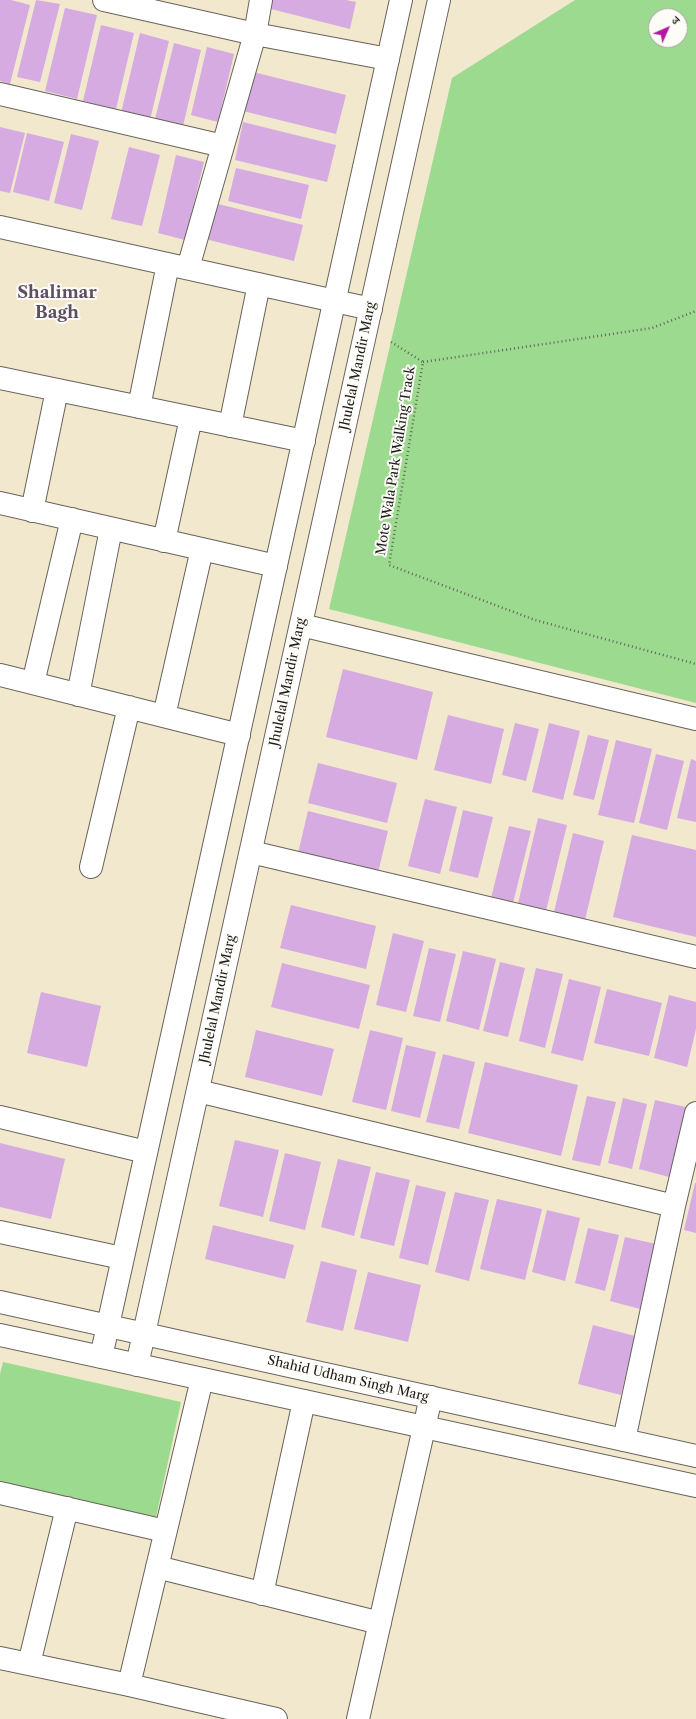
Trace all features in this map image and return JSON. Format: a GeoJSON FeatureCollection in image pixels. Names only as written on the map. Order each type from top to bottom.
{"type":"FeatureCollection","features":[{"type":"Feature","properties":{"kind":"street"},"geometry":{"type":"LineString","coordinates":[[104,0],[255,34],[388,60]]}},
{"type":"Feature","properties":{"kind":"street"},"geometry":{"type":"LineString","coordinates":[[139,407],[178,266],[223,146],[255,34],[262,0]]}},
{"type":"Feature","properties":{"kind":"street"},"geometry":{"type":"LineString","coordinates":[[101,1357],[401,0]]}},
{"type":"Feature","properties":{"kind":"street","name":"Jhulelal Mandir Marg"},"geometry":{"type":"LineString","coordinates":[[137,1365],[439,0]]}},
{"type":"Feature","properties":{"kind":"street"},"geometry":{"type":"LineString","coordinates":[[0,94],[223,146]]}},
{"type":"Feature","properties":{"kind":"street"},"geometry":{"type":"LineString","coordinates":[[0,227],[371,309]]}},
{"type":"Feature","properties":{"kind":"street"},"geometry":{"type":"LineString","coordinates":[[230,426],[259,284]]}},
{"type":"Feature","properties":{"kind":"street"},"geometry":{"type":"LineString","coordinates":[[0,378],[304,441]]}},
{"type":"Feature","properties":{"kind":"street"},"geometry":{"type":"LineString","coordinates":[[32,511],[56,390]]}},
{"type":"Feature","properties":{"kind":"street"},"geometry":{"type":"LineString","coordinates":[[164,541],[191,418]]}},
{"type":"Feature","properties":{"kind":"street"},"geometry":{"type":"LineString","coordinates":[[0,503],[276,566]]}},
{"type":"Feature","properties":{"kind":"street"},"geometry":{"type":"LineString","coordinates":[[33,683],[72,519]]}},
{"type":"Feature","properties":{"kind":"street"},"geometry":{"type":"LineString","coordinates":[[78,694],[111,528]]}},
{"type":"Feature","properties":{"kind":"street"},"geometry":{"type":"LineString","coordinates":[[164,716],[202,549]]}},
{"type":"Feature","properties":{"kind":"street"},"geometry":{"type":"LineString","coordinates":[[301,625],[696,719]]}},
{"type":"Feature","properties":{"kind":"street"},"geometry":{"type":"LineString","coordinates":[[0,675],[238,735]]}},
{"type":"Feature","properties":{"kind":"street"},"geometry":{"type":"LineString","coordinates":[[91,867],[129,707]]}},
{"type":"Feature","properties":{"kind":"street"},"geometry":{"type":"LineString","coordinates":[[251,852],[696,957]]}},
{"type":"Feature","properties":{"kind":"street"},"geometry":{"type":"LineString","coordinates":[[198,1091],[674,1206]]}},
{"type":"Feature","properties":{"kind":"street"},"geometry":{"type":"LineString","coordinates":[[624,1440],[674,1206],[696,1113]]}},
{"type":"Feature","properties":{"kind":"street"},"geometry":{"type":"LineString","coordinates":[[0,1117],[146,1152]]}},
{"type":"Feature","properties":{"kind":"street"},"geometry":{"type":"LineString","coordinates":[[0,1232],[122,1258]]}},
{"type":"Feature","properties":{"kind":"street","name":"Shahid Udham Singh Marg"},"geometry":{"type":"LineString","coordinates":[[0,1302],[696,1456]]}},
{"type":"Feature","properties":{"kind":"street"},"geometry":{"type":"LineString","coordinates":[[0,1335],[696,1486]]}},
{"type":"Feature","properties":{"kind":"street"},"geometry":{"type":"LineString","coordinates":[[129,1685],[202,1379]]}},
{"type":"Feature","properties":{"kind":"street"},"geometry":{"type":"LineString","coordinates":[[358,1719],[430,1398]]}},
{"type":"Feature","properties":{"kind":"street"},"geometry":{"type":"LineString","coordinates":[[262,1594],[304,1401]]}},
{"type":"Feature","properties":{"kind":"street"},"geometry":{"type":"LineString","coordinates":[[0,1493],[166,1531]]}},
{"type":"Feature","properties":{"kind":"street"},"geometry":{"type":"LineString","coordinates":[[29,1664],[67,1508]]}},
{"type":"Feature","properties":{"kind":"street"},"geometry":{"type":"LineString","coordinates":[[157,1567],[380,1623]]}},
{"type":"Feature","properties":{"kind":"street"},"geometry":{"type":"LineString","coordinates":[[0,1658],[129,1685],[249,1716],[276,1719]]}},
{"type":"Feature","properties":{"kind":"path"},"geometry":{"type":"LineString","coordinates":[[423,362],[652,328],[696,311]]}},
{"type":"Feature","properties":{"kind":"path","name":"Mote Wala Park Walking Track"},"geometry":{"type":"LineString","coordinates":[[391,342],[423,362],[389,565],[535,620],[696,664]]}},
{"type":"Feature","properties":{"kind":"green space"},"geometry":{"type":"Polygon","coordinates":[[[575,0],[696,0],[696,703],[329,609],[452,78],[575,0]]]}},
{"type":"Feature","properties":{"kind":"green space"},"geometry":{"type":"Polygon","coordinates":[[[3,1362],[181,1402],[156,1517],[0,1482],[0,1374],[3,1362]]]}},
{"type":"Feature","properties":{"kind":"building"},"geometry":{"type":"Polygon","coordinates":[[[0,0],[11,0],[30,5],[10,84],[0,81],[0,0]]]}},
{"type":"Feature","properties":{"kind":"building"},"geometry":{"type":"Polygon","coordinates":[[[36,0],[60,4],[40,82],[17,77],[36,0]]]}},
{"type":"Feature","properties":{"kind":"building"},"geometry":{"type":"Polygon","coordinates":[[[269,0],[346,0],[356,2],[350,29],[267,8],[269,0]]]}},
{"type":"Feature","properties":{"kind":"building"},"geometry":{"type":"Polygon","coordinates":[[[65,8],[97,15],[77,99],[45,91],[65,8]]]}},
{"type":"Feature","properties":{"kind":"building"},"geometry":{"type":"Polygon","coordinates":[[[101,25],[134,33],[116,109],[83,101],[101,25]]]}},
{"type":"Feature","properties":{"kind":"building"},"geometry":{"type":"Polygon","coordinates":[[[140,33],[169,41],[150,120],[121,113],[140,33]]]}},
{"type":"Feature","properties":{"kind":"building"},"geometry":{"type":"Polygon","coordinates":[[[174,43],[201,50],[183,126],[155,119],[174,43]]]}},
{"type":"Feature","properties":{"kind":"building"},"geometry":{"type":"Polygon","coordinates":[[[207,47],[234,54],[218,122],[191,115],[207,47]]]}},
{"type":"Feature","properties":{"kind":"building"},"geometry":{"type":"Polygon","coordinates":[[[253,72],[346,95],[336,134],[243,111],[253,72]]]}},
{"type":"Feature","properties":{"kind":"building"},"geometry":{"type":"Polygon","coordinates":[[[243,122],[336,145],[327,182],[235,160],[243,122]]]}},
{"type":"Feature","properties":{"kind":"building"},"geometry":{"type":"Polygon","coordinates":[[[0,127],[25,133],[10,193],[0,191],[0,127]]]}},
{"type":"Feature","properties":{"kind":"building"},"geometry":{"type":"Polygon","coordinates":[[[27,133],[64,142],[49,201],[13,192],[27,133]]]}},
{"type":"Feature","properties":{"kind":"building"},"geometry":{"type":"Polygon","coordinates":[[[71,134],[99,141],[82,210],[54,203],[71,134]]]}},
{"type":"Feature","properties":{"kind":"building"},"geometry":{"type":"Polygon","coordinates":[[[129,147],[160,155],[142,226],[111,219],[129,147]]]}},
{"type":"Feature","properties":{"kind":"building"},"geometry":{"type":"Polygon","coordinates":[[[176,155],[204,162],[185,240],[158,233],[176,155]]]}},
{"type":"Feature","properties":{"kind":"building"},"geometry":{"type":"Polygon","coordinates":[[[236,168],[309,185],[301,219],[228,201],[236,168]]]}},
{"type":"Feature","properties":{"kind":"building"},"geometry":{"type":"Polygon","coordinates":[[[210,202],[303,225],[294,261],[201,238],[210,202]]]}},
{"type":"Feature","properties":{"kind":"building"},"geometry":{"type":"Polygon","coordinates":[[[343,669],[433,692],[417,760],[326,737],[343,669]]]}},
{"type":"Feature","properties":{"kind":"building"},"geometry":{"type":"Polygon","coordinates":[[[448,715],[504,729],[491,784],[434,770],[448,715]]]}},
{"type":"Feature","properties":{"kind":"building"},"geometry":{"type":"Polygon","coordinates":[[[515,723],[539,729],[526,781],[502,775],[515,723]]]}},
{"type":"Feature","properties":{"kind":"building"},"geometry":{"type":"Polygon","coordinates":[[[549,723],[580,731],[563,800],[532,792],[549,723]]]}},
{"type":"Feature","properties":{"kind":"building"},"geometry":{"type":"Polygon","coordinates":[[[588,735],[609,740],[594,800],[573,795],[588,735]]]}},
{"type":"Feature","properties":{"kind":"building"},"geometry":{"type":"Polygon","coordinates":[[[616,740],[652,749],[634,823],[598,815],[616,740]]]}},
{"type":"Feature","properties":{"kind":"building"},"geometry":{"type":"Polygon","coordinates":[[[656,754],[684,761],[667,830],[639,823],[656,754]]]}},
{"type":"Feature","properties":{"kind":"building"},"geometry":{"type":"Polygon","coordinates":[[[691,759],[696,761],[696,822],[677,818],[691,759]]]}},
{"type":"Feature","properties":{"kind":"building"},"geometry":{"type":"Polygon","coordinates":[[[318,763],[397,783],[387,823],[308,803],[318,763]]]}},
{"type":"Feature","properties":{"kind":"building"},"geometry":{"type":"Polygon","coordinates":[[[425,799],[457,807],[440,874],[408,866],[425,799]]]}},
{"type":"Feature","properties":{"kind":"building"},"geometry":{"type":"Polygon","coordinates":[[[463,810],[493,817],[478,878],[449,871],[463,810]]]}},
{"type":"Feature","properties":{"kind":"building"},"geometry":{"type":"Polygon","coordinates":[[[308,811],[388,831],[378,873],[298,853],[308,811]]]}},
{"type":"Feature","properties":{"kind":"building"},"geometry":{"type":"Polygon","coordinates":[[[538,818],[567,825],[545,915],[517,908],[538,818]]]}},
{"type":"Feature","properties":{"kind":"building"},"geometry":{"type":"Polygon","coordinates":[[[509,826],[531,831],[512,907],[490,902],[509,826]]]}},
{"type":"Feature","properties":{"kind":"building"},"geometry":{"type":"Polygon","coordinates":[[[573,833],[604,841],[584,924],[553,916],[573,833]]]}},
{"type":"Feature","properties":{"kind":"building"},"geometry":{"type":"Polygon","coordinates":[[[632,835],[696,850],[696,937],[613,917],[632,835]]]}},
{"type":"Feature","properties":{"kind":"building"},"geometry":{"type":"Polygon","coordinates":[[[291,905],[376,926],[366,969],[280,948],[291,905]]]}},
{"type":"Feature","properties":{"kind":"building"},"geometry":{"type":"Polygon","coordinates":[[[393,933],[424,941],[406,1012],[376,1005],[393,933]]]}},
{"type":"Feature","properties":{"kind":"building"},"geometry":{"type":"Polygon","coordinates":[[[429,948],[456,954],[440,1022],[413,1016],[429,948]]]}},
{"type":"Feature","properties":{"kind":"building"},"geometry":{"type":"Polygon","coordinates":[[[463,951],[496,959],[479,1030],[446,1021],[463,951]]]}},
{"type":"Feature","properties":{"kind":"building"},"geometry":{"type":"Polygon","coordinates":[[[500,962],[525,968],[508,1037],[483,1031],[500,962]]]}},
{"type":"Feature","properties":{"kind":"building"},"geometry":{"type":"Polygon","coordinates":[[[282,963],[370,985],[359,1029],[271,1007],[282,963]]]}},
{"type":"Feature","properties":{"kind":"building"},"geometry":{"type":"Polygon","coordinates":[[[536,968],[563,974],[545,1048],[519,1041],[536,968]]]}},
{"type":"Feature","properties":{"kind":"building"},"geometry":{"type":"Polygon","coordinates":[[[569,979],[601,987],[583,1061],[551,1053],[569,979]]]}},
{"type":"Feature","properties":{"kind":"building"},"geometry":{"type":"Polygon","coordinates":[[[607,989],[662,1003],[649,1056],[594,1043],[607,989]]]}},
{"type":"Feature","properties":{"kind":"building"},"geometry":{"type":"Polygon","coordinates":[[[41,992],[101,1006],[87,1067],[27,1053],[41,992]]]}},
{"type":"Feature","properties":{"kind":"building"},"geometry":{"type":"Polygon","coordinates":[[[669,995],[696,1002],[696,1029],[687,1067],[654,1058],[669,995]]]}},
{"type":"Feature","properties":{"kind":"building"},"geometry":{"type":"Polygon","coordinates":[[[256,1030],[334,1049],[322,1096],[245,1077],[256,1030]]]}},
{"type":"Feature","properties":{"kind":"building"},"geometry":{"type":"Polygon","coordinates":[[[370,1030],[403,1038],[386,1110],[352,1102],[370,1030]]]}},
{"type":"Feature","properties":{"kind":"building"},"geometry":{"type":"Polygon","coordinates":[[[406,1045],[436,1052],[420,1118],[391,1111],[406,1045]]]}},
{"type":"Feature","properties":{"kind":"building"},"geometry":{"type":"Polygon","coordinates":[[[443,1054],[475,1062],[459,1129],[426,1122],[443,1054]]]}},
{"type":"Feature","properties":{"kind":"building"},"geometry":{"type":"Polygon","coordinates":[[[485,1062],[578,1085],[561,1156],[468,1133],[485,1062]]]}},
{"type":"Feature","properties":{"kind":"building"},"geometry":{"type":"Polygon","coordinates":[[[587,1096],[616,1102],[600,1166],[572,1160],[587,1096]]]}},
{"type":"Feature","properties":{"kind":"building"},"geometry":{"type":"Polygon","coordinates":[[[623,1098],[647,1104],[632,1169],[608,1163],[623,1098]]]}},
{"type":"Feature","properties":{"kind":"building"},"geometry":{"type":"Polygon","coordinates":[[[655,1100],[690,1108],[673,1178],[639,1169],[655,1100]]]}},
{"type":"Feature","properties":{"kind":"building"},"geometry":{"type":"Polygon","coordinates":[[[235,1140],[279,1150],[263,1217],[219,1206],[235,1140]]]}},
{"type":"Feature","properties":{"kind":"building"},"geometry":{"type":"Polygon","coordinates":[[[0,1143],[65,1159],[51,1219],[0,1207],[0,1143]]]}},
{"type":"Feature","properties":{"kind":"building"},"geometry":{"type":"Polygon","coordinates":[[[285,1153],[321,1162],[305,1230],[269,1221],[285,1153]]]}},
{"type":"Feature","properties":{"kind":"building"},"geometry":{"type":"Polygon","coordinates":[[[338,1159],[371,1167],[354,1236],[321,1227],[338,1159]]]}},
{"type":"Feature","properties":{"kind":"building"},"geometry":{"type":"Polygon","coordinates":[[[376,1172],[410,1180],[394,1246],[360,1238],[376,1172]]]}},
{"type":"Feature","properties":{"kind":"building"},"geometry":{"type":"Polygon","coordinates":[[[696,1183],[696,1233],[684,1230],[696,1183]]]}},
{"type":"Feature","properties":{"kind":"building"},"geometry":{"type":"Polygon","coordinates":[[[416,1185],[446,1192],[428,1265],[399,1258],[416,1185]]]}},
{"type":"Feature","properties":{"kind":"building"},"geometry":{"type":"Polygon","coordinates":[[[455,1192],[489,1200],[469,1281],[435,1272],[455,1192]]]}},
{"type":"Feature","properties":{"kind":"building"},"geometry":{"type":"Polygon","coordinates":[[[497,1199],[542,1209],[525,1280],[480,1269],[497,1199]]]}},
{"type":"Feature","properties":{"kind":"building"},"geometry":{"type":"Polygon","coordinates":[[[547,1210],[580,1218],[565,1281],[532,1272],[547,1210]]]}},
{"type":"Feature","properties":{"kind":"building"},"geometry":{"type":"Polygon","coordinates":[[[213,1225],[294,1245],[285,1279],[205,1259],[213,1225]]]}},
{"type":"Feature","properties":{"kind":"building"},"geometry":{"type":"Polygon","coordinates":[[[588,1228],[619,1235],[605,1291],[575,1283],[588,1228]]]}},
{"type":"Feature","properties":{"kind":"building"},"geometry":{"type":"Polygon","coordinates":[[[625,1237],[656,1244],[640,1309],[610,1301],[625,1237]]]}},
{"type":"Feature","properties":{"kind":"building"},"geometry":{"type":"Polygon","coordinates":[[[321,1261],[357,1270],[343,1331],[306,1322],[321,1261]]]}},
{"type":"Feature","properties":{"kind":"building"},"geometry":{"type":"Polygon","coordinates":[[[368,1272],[421,1285],[408,1342],[354,1329],[368,1272]]]}},
{"type":"Feature","properties":{"kind":"building"},"geometry":{"type":"Polygon","coordinates":[[[593,1325],[635,1336],[621,1395],[578,1384],[593,1325]]]}},
{"type":"Feature","properties":{"kind":"district","name":"Shalimar Bagh"},"geometry":{"type":"Point","coordinates":[57,303]}}]}
